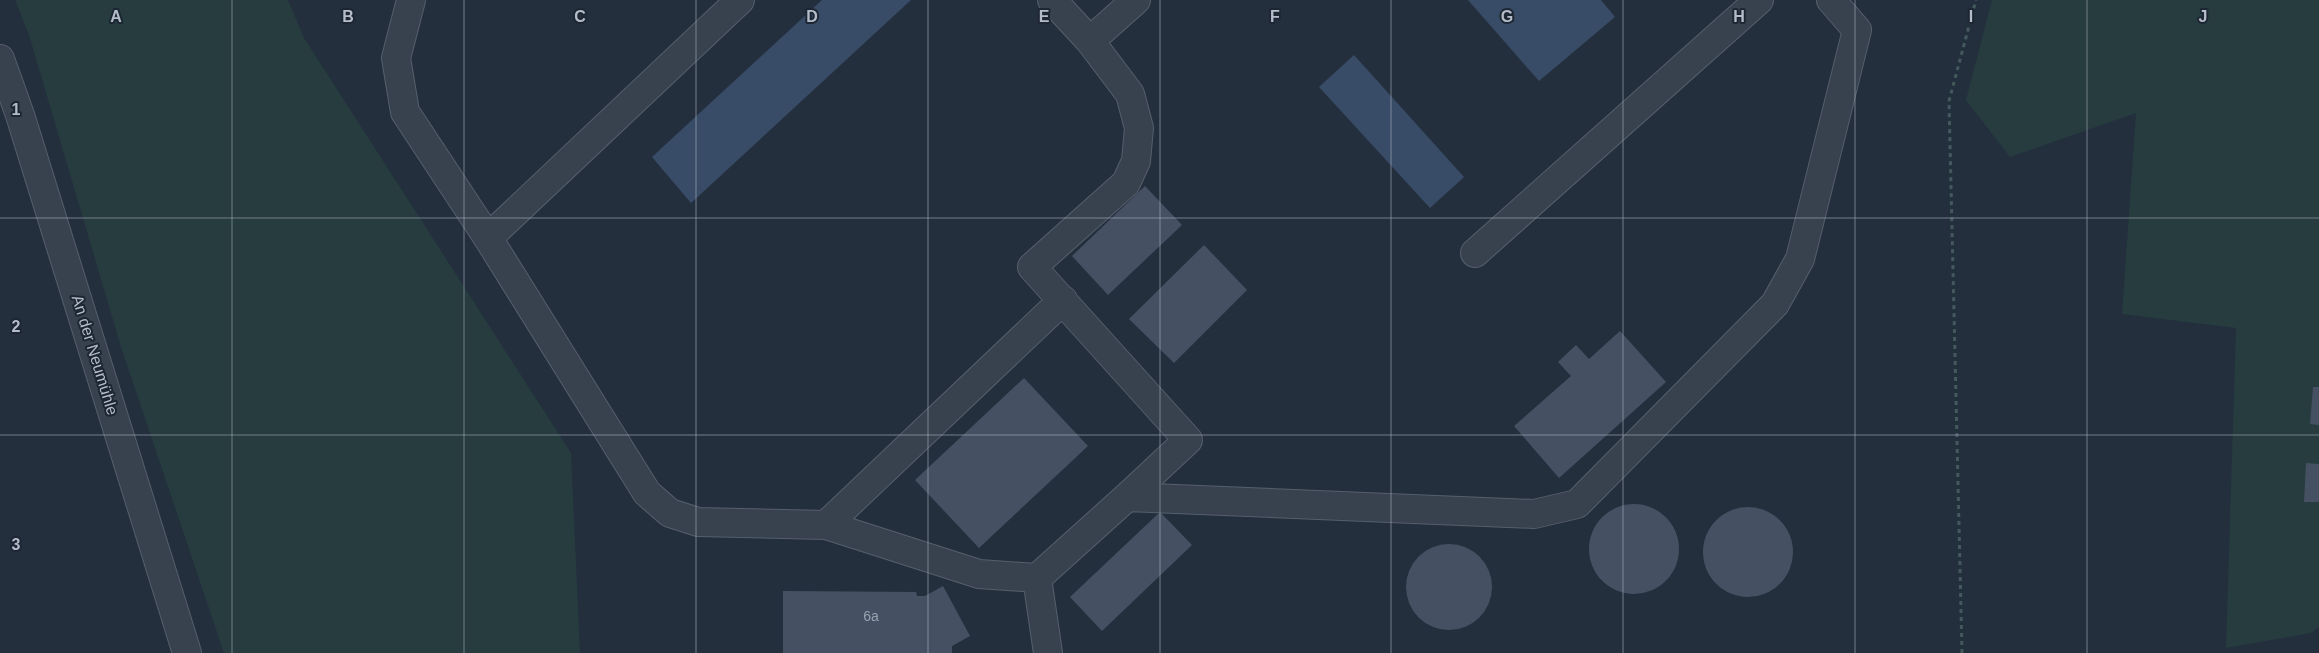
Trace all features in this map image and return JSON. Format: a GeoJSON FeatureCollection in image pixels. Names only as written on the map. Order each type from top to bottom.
{"type":"FeatureCollection","features":[{"type":"Feature","properties":{"kind":"street"},"geometry":{"type":"LineString","coordinates":[[411,0],[396,58],[405,112],[488,238],[647,493],[670,513],[698,522],[826,525],[979,574],[1037,578],[1188,440],[1032,266],[1126,183],[1136,161],[1138,128],[1130,94],[1090,42],[1052,0]]}},
{"type":"Feature","properties":{"kind":"street"},"geometry":{"type":"LineString","coordinates":[[488,238],[740,0]]}},
{"type":"Feature","properties":{"kind":"street"},"geometry":{"type":"LineString","coordinates":[[1090,42],[1136,0]]}},
{"type":"Feature","properties":{"kind":"street"},"geometry":{"type":"LineString","coordinates":[[1475,253],[1759,0]]}},
{"type":"Feature","properties":{"kind":"street"},"geometry":{"type":"LineString","coordinates":[[1127,497],[1534,514],[1578,504],[1775,304],[1800,259],[1857,30],[1831,0]]}},
{"type":"Feature","properties":{"kind":"street","name":"An der Neumühle"},"geometry":{"type":"LineString","coordinates":[[0,58],[23,124],[187,653]]}},
{"type":"Feature","properties":{"kind":"street"},"geometry":{"type":"LineString","coordinates":[[826,525],[1062,300]]}},
{"type":"Feature","properties":{"kind":"street"},"geometry":{"type":"LineString","coordinates":[[1037,578],[1048,653]]}},
{"type":"Feature","properties":{"kind":"path"},"geometry":{"type":"LineString","coordinates":[[1962,653],[1949,101],[1976,0]]}},
{"type":"Feature","properties":{"kind":"green space"},"geometry":{"type":"Polygon","coordinates":[[[15,0],[288,0],[304,38],[571,453],[580,653],[224,653],[121,347],[29,35],[15,0]]]}},
{"type":"Feature","properties":{"kind":"green space"},"geometry":{"type":"Polygon","coordinates":[[[1992,0],[2319,0],[2319,627],[2311,633],[2226,648],[2236,328],[2122,314],[2136,113],[2010,157],[1966,100],[1992,0]]]}},
{"type":"Feature","properties":{"kind":"water"},"geometry":{"type":"Polygon","coordinates":[[[822,0],[911,0],[691,203],[652,157],[822,0]]]}},
{"type":"Feature","properties":{"kind":"water"},"geometry":{"type":"Polygon","coordinates":[[[1468,0],[1601,0],[1615,17],[1539,81],[1468,0]]]}},
{"type":"Feature","properties":{"kind":"water"},"geometry":{"type":"Polygon","coordinates":[[[1354,55],[1464,177],[1430,208],[1319,87],[1354,55]]]}},
{"type":"Feature","properties":{"kind":"building"},"geometry":{"type":"Polygon","coordinates":[[[1145,186],[1182,225],[1108,295],[1072,256],[1145,186]]]}},
{"type":"Feature","properties":{"kind":"building"},"geometry":{"type":"Polygon","coordinates":[[[1204,245],[1247,290],[1174,363],[1129,319],[1204,245]]]}},
{"type":"Feature","properties":{"kind":"building"},"geometry":{"type":"Polygon","coordinates":[[[1620,331],[1666,382],[1559,478],[1514,426],[1571,376],[1558,362],[1576,345],[1589,359],[1620,331]]]}},
{"type":"Feature","properties":{"kind":"building"},"geometry":{"type":"Polygon","coordinates":[[[1024,378],[1088,446],[979,548],[915,480],[1024,378]]]}},
{"type":"Feature","properties":{"kind":"building"},"geometry":{"type":"Polygon","coordinates":[[[2313,387],[2319,387],[2319,425],[2310,424],[2313,387]]]}},
{"type":"Feature","properties":{"kind":"building"},"geometry":{"type":"Polygon","coordinates":[[[2306,463],[2319,464],[2319,502],[2304,502],[2306,463]]]}},
{"type":"Feature","properties":{"kind":"building"},"geometry":{"type":"Polygon","coordinates":[[[1634,504],[1651,507],[1666,517],[1676,532],[1679,549],[1676,566],[1666,581],[1651,591],[1634,594],[1617,591],[1602,581],[1592,566],[1589,549],[1592,532],[1602,517],[1617,507],[1634,504]]]}},
{"type":"Feature","properties":{"kind":"building"},"geometry":{"type":"Polygon","coordinates":[[[1748,507],[1765,510],[1780,520],[1790,535],[1793,552],[1790,569],[1780,584],[1765,594],[1748,597],[1731,594],[1716,584],[1706,569],[1703,552],[1706,535],[1716,520],[1731,510],[1748,507]]]}},
{"type":"Feature","properties":{"kind":"building"},"geometry":{"type":"Polygon","coordinates":[[[1160,512],[1192,545],[1102,631],[1070,597],[1160,512]]]}},
{"type":"Feature","properties":{"kind":"building"},"geometry":{"type":"Polygon","coordinates":[[[1449,544],[1465,548],[1479,557],[1488,571],[1492,587],[1488,603],[1479,617],[1465,626],[1449,630],[1433,626],[1419,617],[1410,603],[1406,587],[1410,571],[1419,557],[1433,548],[1449,544]]]}},
{"type":"Feature","properties":{"kind":"building"},"geometry":{"type":"Polygon","coordinates":[[[943,586],[970,636],[952,646],[952,653],[783,653],[783,591],[916,592],[917,596],[925,596],[943,586]]]}}]}
